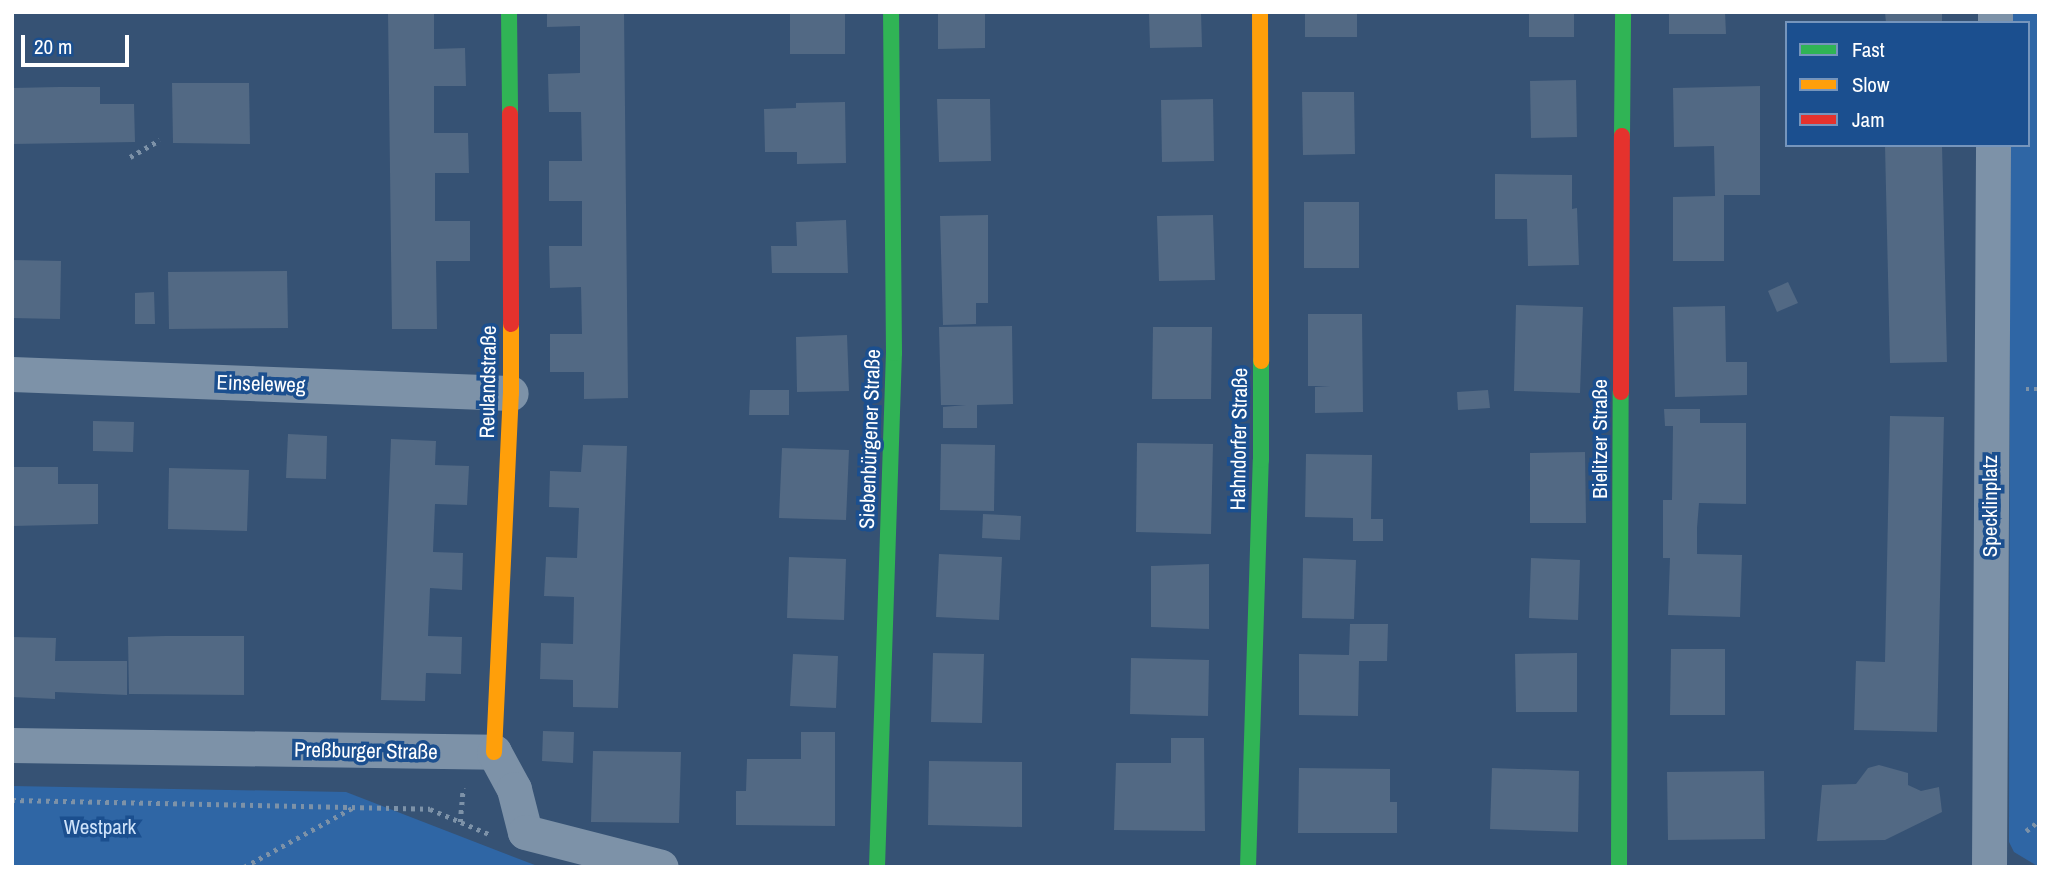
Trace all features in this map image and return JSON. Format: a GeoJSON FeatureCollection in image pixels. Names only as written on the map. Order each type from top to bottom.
{"type":"FeatureCollection","features":[{"type":"Feature","properties":{"kind":"street","name":"Reulandstraße"},"geometry":{"type":"LineString","coordinates":[[494,752],[510,393],[509,12]]}},
{"type":"Feature","properties":{"kind":"street","name":"Siebenbürgener Straße"},"geometry":{"type":"LineString","coordinates":[[877,867],[894,353],[891,12]]}},
{"type":"Feature","properties":{"kind":"street","name":"Hahndorfer Straße"},"geometry":{"type":"LineString","coordinates":[[1248,867],[1261,460],[1260,12]]}},
{"type":"Feature","properties":{"kind":"street","name":"Bielitzer Straße"},"geometry":{"type":"LineString","coordinates":[[1619,867],[1623,12]]}},
{"type":"Feature","properties":{"kind":"street","name":"Specklinplatz"},"geometry":{"type":"LineString","coordinates":[[1989,867],[1993,147]]}},
{"type":"Feature","properties":{"kind":"street","name":"Einseleweg"},"geometry":{"type":"LineString","coordinates":[[12,374],[510,393]]}},
{"type":"Feature","properties":{"kind":"street","name":"Preßburger Straße"},"geometry":{"type":"LineString","coordinates":[[12,745],[494,752]]}},
{"type":"Feature","properties":{"kind":"street"},"geometry":{"type":"LineString","coordinates":[[494,752],[514,789],[525,832],[661,867]]}},
{"type":"Feature","properties":{"kind":"path"},"geometry":{"type":"LineString","coordinates":[[130,157],[160,140]]}},
{"type":"Feature","properties":{"kind":"path"},"geometry":{"type":"LineString","coordinates":[[12,800],[430,809],[492,836]]}},
{"type":"Feature","properties":{"kind":"path"},"geometry":{"type":"LineString","coordinates":[[244,867],[354,806]]}},
{"type":"Feature","properties":{"kind":"green space"},"geometry":{"type":"Polygon","coordinates":[[[2011,12],[2039,12],[2039,867],[2014,852],[2009,842],[2010,147],[2030,147],[2030,21],[2011,21],[2011,12]]]}},
{"type":"Feature","properties":{"kind":"green space","name":"Westpark"},"geometry":{"type":"Polygon","coordinates":[[[12,786],[346,792],[540,867],[12,867],[12,786]]]}},
{"type":"Feature","properties":{"kind":"building"},"geometry":{"type":"Polygon","coordinates":[[[388,12],[434,12],[434,49],[465,48],[466,86],[434,86],[434,133],[468,133],[469,173],[435,173],[435,221],[470,221],[470,261],[436,261],[437,329],[392,329],[388,12]]]}},
{"type":"Feature","properties":{"kind":"building"},"geometry":{"type":"Polygon","coordinates":[[[547,12],[624,12],[628,398],[584,399],[584,372],[550,372],[550,334],[582,334],[581,287],[550,288],[549,246],[582,246],[582,201],[549,201],[549,161],[582,161],[581,112],[549,112],[548,74],[580,73],[580,26],[547,27],[547,12]]]}},
{"type":"Feature","properties":{"kind":"building"},"geometry":{"type":"Polygon","coordinates":[[[790,12],[845,12],[845,54],[790,54],[790,12]]]}},
{"type":"Feature","properties":{"kind":"building"},"geometry":{"type":"Polygon","coordinates":[[[938,12],[985,12],[985,48],[938,49],[938,12]]]}},
{"type":"Feature","properties":{"kind":"building"},"geometry":{"type":"Polygon","coordinates":[[[1149,12],[1201,12],[1202,47],[1150,48],[1149,12]]]}},
{"type":"Feature","properties":{"kind":"building"},"geometry":{"type":"Polygon","coordinates":[[[1305,12],[1357,12],[1357,37],[1305,37],[1305,12]]]}},
{"type":"Feature","properties":{"kind":"building"},"geometry":{"type":"Polygon","coordinates":[[[1529,12],[1574,12],[1574,37],[1529,37],[1529,12]]]}},
{"type":"Feature","properties":{"kind":"building"},"geometry":{"type":"Polygon","coordinates":[[[1669,12],[1725,12],[1726,34],[1669,34],[1669,12]]]}},
{"type":"Feature","properties":{"kind":"building"},"geometry":{"type":"Polygon","coordinates":[[[1885,12],[1942,12],[1942,21],[1886,21],[1885,12]]]}},
{"type":"Feature","properties":{"kind":"building"},"geometry":{"type":"Polygon","coordinates":[[[1576,80],[1577,137],[1531,138],[1530,81],[1576,80]]]}},
{"type":"Feature","properties":{"kind":"building"},"geometry":{"type":"Polygon","coordinates":[[[172,83],[249,83],[250,144],[173,143],[172,83]]]}},
{"type":"Feature","properties":{"kind":"building"},"geometry":{"type":"Polygon","coordinates":[[[1760,86],[1760,195],[1724,195],[1724,261],[1673,261],[1673,197],[1715,196],[1714,146],[1674,147],[1673,88],[1760,86]]]}},
{"type":"Feature","properties":{"kind":"building"},"geometry":{"type":"Polygon","coordinates":[[[100,87],[100,104],[134,104],[135,142],[12,144],[12,88],[100,87]]]}},
{"type":"Feature","properties":{"kind":"building"},"geometry":{"type":"Polygon","coordinates":[[[1302,92],[1354,92],[1355,154],[1303,155],[1302,92]]]}},
{"type":"Feature","properties":{"kind":"building"},"geometry":{"type":"Polygon","coordinates":[[[937,99],[990,99],[991,161],[939,162],[937,99]]]}},
{"type":"Feature","properties":{"kind":"building"},"geometry":{"type":"Polygon","coordinates":[[[1213,99],[1214,161],[1162,162],[1161,100],[1213,99]]]}},
{"type":"Feature","properties":{"kind":"building"},"geometry":{"type":"Polygon","coordinates":[[[845,102],[846,163],[797,164],[797,152],[765,152],[764,109],[796,108],[796,103],[845,102]]]}},
{"type":"Feature","properties":{"kind":"building"},"geometry":{"type":"Polygon","coordinates":[[[1885,147],[1942,147],[1947,362],[1890,363],[1885,147]]]}},
{"type":"Feature","properties":{"kind":"building"},"geometry":{"type":"Polygon","coordinates":[[[1495,174],[1572,175],[1572,209],[1577,208],[1579,265],[1528,266],[1527,219],[1495,219],[1495,174]]]}},
{"type":"Feature","properties":{"kind":"building"},"geometry":{"type":"Polygon","coordinates":[[[1304,202],[1359,202],[1359,268],[1304,268],[1304,202]]]}},
{"type":"Feature","properties":{"kind":"building"},"geometry":{"type":"Polygon","coordinates":[[[988,215],[988,303],[976,303],[976,324],[943,325],[940,216],[988,215]]]}},
{"type":"Feature","properties":{"kind":"building"},"geometry":{"type":"Polygon","coordinates":[[[1213,215],[1215,280],[1159,281],[1157,216],[1213,215]]]}},
{"type":"Feature","properties":{"kind":"building"},"geometry":{"type":"Polygon","coordinates":[[[846,220],[848,273],[772,273],[771,246],[797,246],[796,222],[846,220]]]}},
{"type":"Feature","properties":{"kind":"building"},"geometry":{"type":"Polygon","coordinates":[[[12,260],[61,261],[60,319],[12,318],[12,260]]]}},
{"type":"Feature","properties":{"kind":"building"},"geometry":{"type":"Polygon","coordinates":[[[287,271],[288,328],[169,329],[168,272],[287,271]]]}},
{"type":"Feature","properties":{"kind":"building"},"geometry":{"type":"Polygon","coordinates":[[[1788,282],[1798,303],[1777,312],[1768,291],[1788,282]]]}},
{"type":"Feature","properties":{"kind":"building"},"geometry":{"type":"Polygon","coordinates":[[[154,292],[155,324],[135,324],[135,293],[154,292]]]}},
{"type":"Feature","properties":{"kind":"building"},"geometry":{"type":"Polygon","coordinates":[[[1516,305],[1583,307],[1580,393],[1514,391],[1516,305]]]}},
{"type":"Feature","properties":{"kind":"building"},"geometry":{"type":"Polygon","coordinates":[[[1725,306],[1726,362],[1747,362],[1747,395],[1675,397],[1673,307],[1725,306]]]}},
{"type":"Feature","properties":{"kind":"building"},"geometry":{"type":"Polygon","coordinates":[[[1308,314],[1362,314],[1363,412],[1315,413],[1315,387],[1330,386],[1308,386],[1308,314]]]}},
{"type":"Feature","properties":{"kind":"building"},"geometry":{"type":"Polygon","coordinates":[[[1012,326],[1013,404],[977,405],[977,428],[943,428],[943,407],[966,405],[941,405],[939,327],[1012,326]]]}},
{"type":"Feature","properties":{"kind":"building"},"geometry":{"type":"Polygon","coordinates":[[[1153,327],[1212,327],[1211,399],[1152,399],[1153,327]]]}},
{"type":"Feature","properties":{"kind":"building"},"geometry":{"type":"Polygon","coordinates":[[[847,335],[849,391],[797,392],[796,337],[847,335]]]}},
{"type":"Feature","properties":{"kind":"building"},"geometry":{"type":"Polygon","coordinates":[[[750,390],[789,390],[789,415],[749,415],[750,390]]]}},
{"type":"Feature","properties":{"kind":"building"},"geometry":{"type":"Polygon","coordinates":[[[1488,390],[1490,408],[1458,410],[1457,392],[1488,390]]]}},
{"type":"Feature","properties":{"kind":"building"},"geometry":{"type":"Polygon","coordinates":[[[1664,409],[1700,409],[1700,423],[1746,423],[1746,504],[1699,503],[1697,528],[1697,554],[1742,555],[1740,617],[1668,615],[1670,558],[1663,558],[1663,500],[1672,500],[1673,426],[1665,426],[1664,409]]]}},
{"type":"Feature","properties":{"kind":"building"},"geometry":{"type":"Polygon","coordinates":[[[1890,416],[1944,417],[1937,732],[1854,730],[1856,661],[1885,662],[1890,416]]]}},
{"type":"Feature","properties":{"kind":"building"},"geometry":{"type":"Polygon","coordinates":[[[93,421],[134,422],[133,452],[93,451],[93,421]]]}},
{"type":"Feature","properties":{"kind":"building"},"geometry":{"type":"Polygon","coordinates":[[[288,434],[327,436],[326,479],[286,478],[288,434]]]}},
{"type":"Feature","properties":{"kind":"building"},"geometry":{"type":"Polygon","coordinates":[[[391,439],[436,441],[435,465],[469,466],[467,505],[435,504],[433,552],[463,553],[462,590],[430,588],[428,636],[462,637],[461,674],[426,673],[425,701],[381,700],[391,439]]]}},
{"type":"Feature","properties":{"kind":"building"},"geometry":{"type":"Polygon","coordinates":[[[1137,443],[1213,444],[1211,534],[1136,532],[1137,443]]]}},
{"type":"Feature","properties":{"kind":"building"},"geometry":{"type":"Polygon","coordinates":[[[941,444],[995,445],[994,511],[940,510],[941,444]]]}},
{"type":"Feature","properties":{"kind":"building"},"geometry":{"type":"Polygon","coordinates":[[[583,445],[627,446],[618,708],[573,707],[573,680],[540,679],[541,643],[573,644],[574,597],[544,596],[546,557],[577,558],[579,508],[549,507],[550,471],[581,472],[583,445]]]}},
{"type":"Feature","properties":{"kind":"building"},"geometry":{"type":"Polygon","coordinates":[[[782,448],[849,450],[846,520],[779,518],[782,448]]]}},
{"type":"Feature","properties":{"kind":"building"},"geometry":{"type":"Polygon","coordinates":[[[1585,452],[1586,523],[1530,523],[1530,453],[1585,452]]]}},
{"type":"Feature","properties":{"kind":"building"},"geometry":{"type":"Polygon","coordinates":[[[1306,454],[1372,455],[1371,519],[1383,519],[1383,541],[1353,541],[1353,518],[1305,517],[1306,454]]]}},
{"type":"Feature","properties":{"kind":"building"},"geometry":{"type":"Polygon","coordinates":[[[12,467],[58,467],[58,484],[98,484],[98,524],[12,526],[12,467]]]}},
{"type":"Feature","properties":{"kind":"building"},"geometry":{"type":"Polygon","coordinates":[[[169,468],[249,470],[247,531],[168,529],[169,468]]]}},
{"type":"Feature","properties":{"kind":"building"},"geometry":{"type":"Polygon","coordinates":[[[983,514],[1021,516],[1020,540],[982,538],[983,514]]]}},
{"type":"Feature","properties":{"kind":"building"},"geometry":{"type":"Polygon","coordinates":[[[939,554],[1002,557],[999,620],[936,617],[939,554]]]}},
{"type":"Feature","properties":{"kind":"building"},"geometry":{"type":"Polygon","coordinates":[[[789,557],[846,559],[844,620],[787,618],[789,557]]]}},
{"type":"Feature","properties":{"kind":"building"},"geometry":{"type":"Polygon","coordinates":[[[1303,558],[1356,560],[1354,619],[1302,618],[1303,558]]]}},
{"type":"Feature","properties":{"kind":"building"},"geometry":{"type":"Polygon","coordinates":[[[1531,558],[1580,560],[1578,620],[1529,618],[1531,558]]]}},
{"type":"Feature","properties":{"kind":"building"},"geometry":{"type":"Polygon","coordinates":[[[1209,564],[1209,629],[1151,627],[1151,566],[1209,564]]]}},
{"type":"Feature","properties":{"kind":"building"},"geometry":{"type":"Polygon","coordinates":[[[1350,624],[1388,624],[1387,661],[1359,661],[1358,716],[1299,715],[1299,654],[1349,655],[1350,624]]]}},
{"type":"Feature","properties":{"kind":"building"},"geometry":{"type":"Polygon","coordinates":[[[244,636],[244,695],[129,694],[128,637],[244,636]]]}},
{"type":"Feature","properties":{"kind":"building"},"geometry":{"type":"Polygon","coordinates":[[[12,637],[56,638],[55,661],[127,661],[127,695],[55,692],[55,699],[12,697],[12,637]]]}},
{"type":"Feature","properties":{"kind":"building"},"geometry":{"type":"Polygon","coordinates":[[[1671,649],[1725,649],[1725,715],[1670,715],[1671,649]]]}},
{"type":"Feature","properties":{"kind":"building"},"geometry":{"type":"Polygon","coordinates":[[[933,653],[984,654],[982,723],[931,722],[933,653]]]}},
{"type":"Feature","properties":{"kind":"building"},"geometry":{"type":"Polygon","coordinates":[[[1577,653],[1577,712],[1516,712],[1515,654],[1577,653]]]}},
{"type":"Feature","properties":{"kind":"building"},"geometry":{"type":"Polygon","coordinates":[[[793,654],[838,656],[836,708],[790,706],[793,654]]]}},
{"type":"Feature","properties":{"kind":"building"},"geometry":{"type":"Polygon","coordinates":[[[1131,658],[1209,660],[1208,716],[1130,714],[1131,658]]]}},
{"type":"Feature","properties":{"kind":"building"},"geometry":{"type":"Polygon","coordinates":[[[543,731],[574,732],[573,763],[542,761],[543,731]]]}},
{"type":"Feature","properties":{"kind":"building"},"geometry":{"type":"Polygon","coordinates":[[[801,732],[835,732],[835,826],[736,825],[736,791],[746,791],[747,759],[801,759],[801,732]]]}},
{"type":"Feature","properties":{"kind":"building"},"geometry":{"type":"Polygon","coordinates":[[[1171,738],[1204,738],[1205,831],[1114,830],[1116,763],[1171,763],[1171,738]]]}},
{"type":"Feature","properties":{"kind":"building"},"geometry":{"type":"Polygon","coordinates":[[[593,751],[681,752],[679,823],[591,822],[593,751]]]}},
{"type":"Feature","properties":{"kind":"building"},"geometry":{"type":"Polygon","coordinates":[[[929,761],[1022,762],[1022,827],[928,825],[929,761]]]}},
{"type":"Feature","properties":{"kind":"building"},"geometry":{"type":"Polygon","coordinates":[[[1879,765],[1908,773],[1908,785],[1921,791],[1939,787],[1942,812],[1885,840],[1817,841],[1822,785],[1856,784],[1868,768],[1879,765]]]}},
{"type":"Feature","properties":{"kind":"building"},"geometry":{"type":"Polygon","coordinates":[[[1299,768],[1390,769],[1390,802],[1397,802],[1397,833],[1298,833],[1299,768]]]}},
{"type":"Feature","properties":{"kind":"building"},"geometry":{"type":"Polygon","coordinates":[[[1492,768],[1579,771],[1578,832],[1490,829],[1492,768]]]}},
{"type":"Feature","properties":{"kind":"building"},"geometry":{"type":"Polygon","coordinates":[[[1764,771],[1765,839],[1668,840],[1667,772],[1764,771]]]}},
{"type":"Feature","properties":{"kind":"traffic: fast"},"geometry":{"type":"LineString","coordinates":[[509,12],[510,114]]}},
{"type":"Feature","properties":{"kind":"traffic: fast"},"geometry":{"type":"LineString","coordinates":[[877,867],[894,353],[891,12]]}},
{"type":"Feature","properties":{"kind":"traffic: fast"},"geometry":{"type":"LineString","coordinates":[[1622,136],[1623,12]]}},
{"type":"Feature","properties":{"kind":"traffic: fast"},"geometry":{"type":"LineString","coordinates":[[1248,867],[1261,460],[1261,361]]}},
{"type":"Feature","properties":{"kind":"traffic: fast"},"geometry":{"type":"LineString","coordinates":[[1619,867],[1621,392]]}},
{"type":"Feature","properties":{"kind":"traffic: slow"},"geometry":{"type":"LineString","coordinates":[[1260,12],[1261,361]]}},
{"type":"Feature","properties":{"kind":"traffic: slow"},"geometry":{"type":"LineString","coordinates":[[494,752],[511,393],[511,324]]}},
{"type":"Feature","properties":{"kind":"traffic: jam"},"geometry":{"type":"LineString","coordinates":[[510,114],[511,324]]}},
{"type":"Feature","properties":{"kind":"traffic: jam"},"geometry":{"type":"LineString","coordinates":[[1621,392],[1622,136]]}}]}
